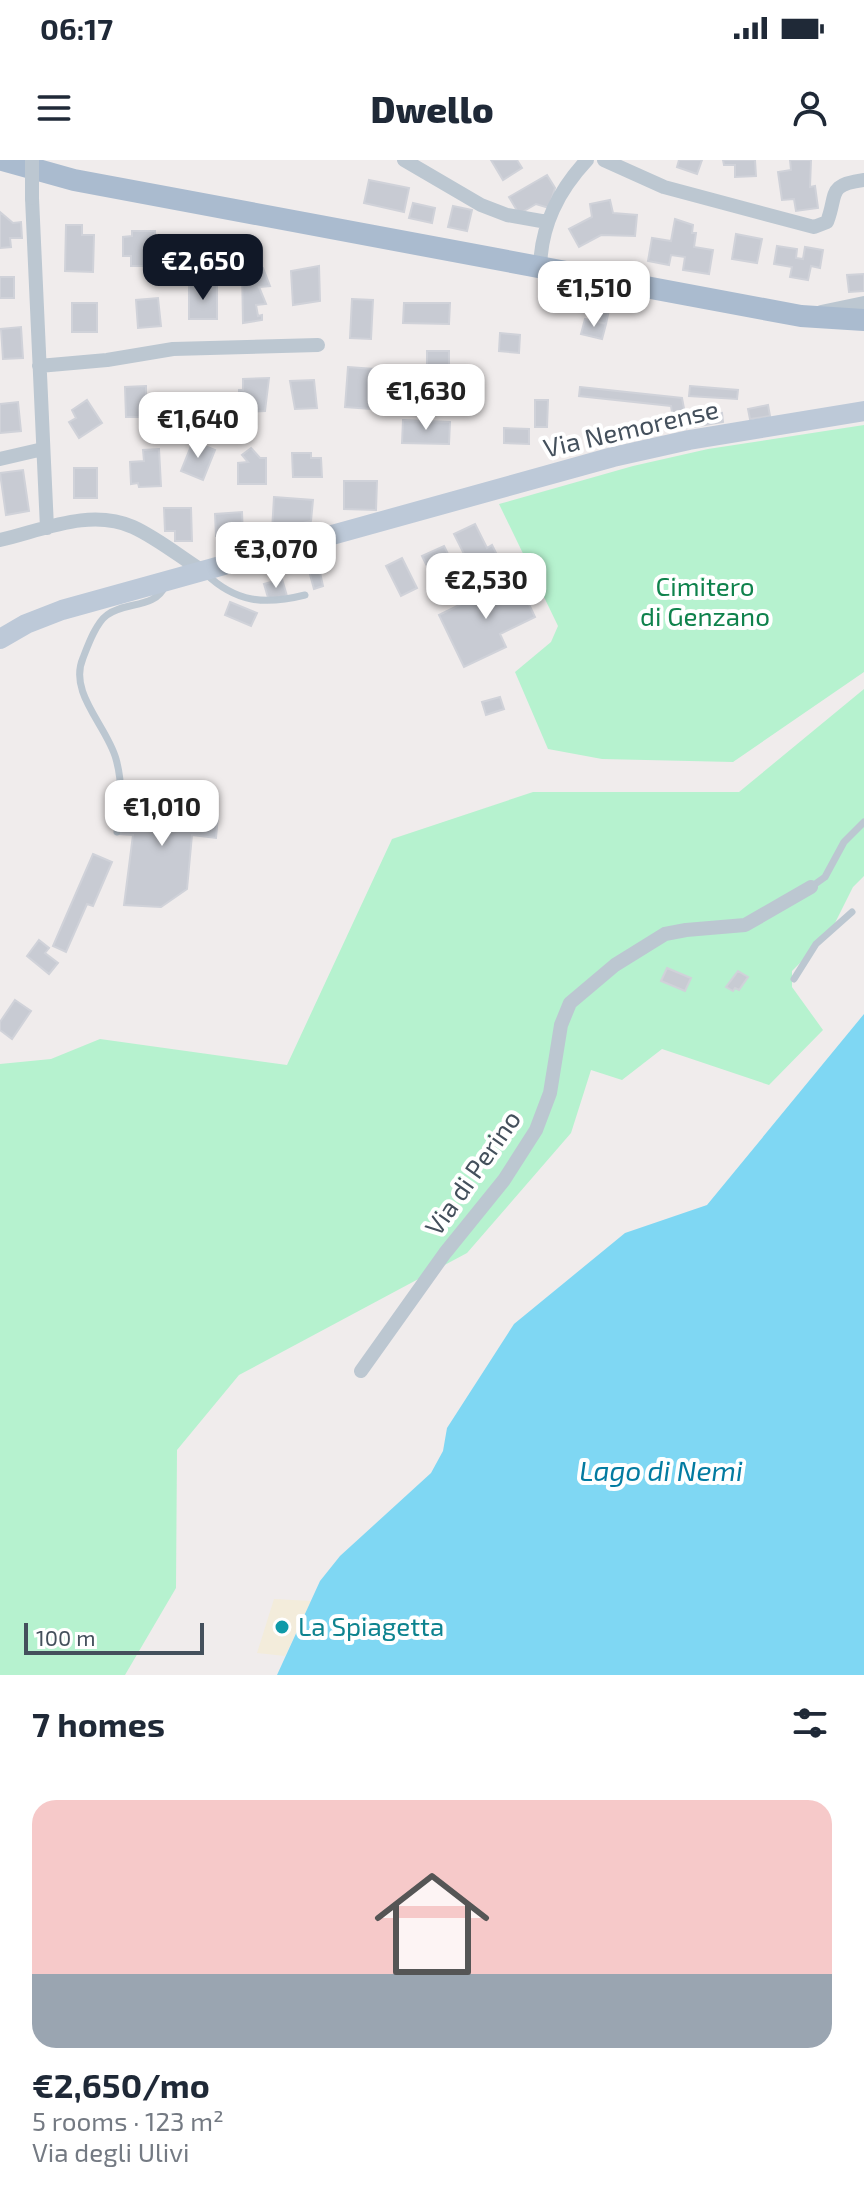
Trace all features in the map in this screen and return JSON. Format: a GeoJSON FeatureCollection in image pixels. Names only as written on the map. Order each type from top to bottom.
{"type":"FeatureCollection","features":[{"type":"Feature","properties":{"kind":"main road"},"geometry":{"type":"LineString","coordinates":[[2,160],[74,180],[540,268],[801,316],[864,320]]}},
{"type":"Feature","properties":{"kind":"main road","name":"Via Nemorense"},"geometry":{"type":"LineString","coordinates":[[0,639],[46,615],[630,452],[864,411]]}},
{"type":"Feature","properties":{"kind":"street"},"geometry":{"type":"LineString","coordinates":[[32,160],[47,528]]}},
{"type":"Feature","properties":{"kind":"street"},"geometry":{"type":"LineString","coordinates":[[404,160],[481,205],[507,215],[547,222]]}},
{"type":"Feature","properties":{"kind":"street"},"geometry":{"type":"LineString","coordinates":[[540,268],[547,222],[572,166],[587,160]]}},
{"type":"Feature","properties":{"kind":"street"},"geometry":{"type":"LineString","coordinates":[[604,160],[654,184],[814,227],[827,222],[832,195],[837,188],[864,180]]}},
{"type":"Feature","properties":{"kind":"street"},"geometry":{"type":"LineString","coordinates":[[801,316],[864,303]]}},
{"type":"Feature","properties":{"kind":"street"},"geometry":{"type":"LineString","coordinates":[[39,366],[107,360],[164,349],[318,345]]}},
{"type":"Feature","properties":{"kind":"street"},"geometry":{"type":"LineString","coordinates":[[0,459],[43,449]]}},
{"type":"Feature","properties":{"kind":"street"},"geometry":{"type":"LineString","coordinates":[[0,540],[94,520],[122,523],[149,536],[201,570]]}},
{"type":"Feature","properties":{"kind":"street","name":"Via di Perino"},"geometry":{"type":"LineString","coordinates":[[361,1371],[445,1253],[504,1180],[536,1130],[550,1093],[561,1025],[570,1003],[615,965],[665,934],[745,925],[811,887]]}},
{"type":"Feature","properties":{"kind":"lane"},"geometry":{"type":"LineString","coordinates":[[201,570],[227,590],[259,601],[275,602],[305,595]]}},
{"type":"Feature","properties":{"kind":"lane"},"geometry":{"type":"LineString","coordinates":[[117,832],[120,773],[109,738],[81,687],[79,670],[103,618],[113,611],[156,598],[163,592],[166,580]]}},
{"type":"Feature","properties":{"kind":"lane","name":"Via di Perino"},"geometry":{"type":"LineString","coordinates":[[811,887],[825,877],[844,842],[864,822]]}},
{"type":"Feature","properties":{"kind":"lane"},"geometry":{"type":"LineString","coordinates":[[794,979],[816,944],[852,912]]}},
{"type":"Feature","properties":{"kind":"green space","name":"Cimitero di Genzano"},"geometry":{"type":"Polygon","coordinates":[[[864,425],[864,672],[733,762],[602,759],[548,749],[515,672],[551,642],[558,626],[499,504],[633,466],[708,449],[864,425]]]}},
{"type":"Feature","properties":{"kind":"green space"},"geometry":{"type":"Polygon","coordinates":[[[864,689],[864,876],[853,887],[830,933],[792,971],[792,987],[823,1030],[769,1085],[662,1049],[622,1080],[591,1070],[571,1133],[467,1253],[239,1375],[177,1450],[176,1588],[125,1675],[0,1675],[0,1064],[51,1059],[100,1039],[287,1065],[392,839],[533,792],[739,792],[864,689]]]}},
{"type":"Feature","properties":{"kind":"sand","name":"La Spiagetta"},"geometry":{"type":"Polygon","coordinates":[[[274,1599],[311,1601],[285,1656],[257,1653],[274,1599]]]}},
{"type":"Feature","properties":{"kind":"water","name":"Lago di Nemi"},"geometry":{"type":"Polygon","coordinates":[[[864,1014],[864,1675],[277,1675],[320,1581],[340,1556],[431,1473],[443,1451],[447,1428],[514,1324],[625,1233],[707,1205],[864,1014]]]}},
{"type":"Feature","properties":{"kind":"building"},"geometry":{"type":"Polygon","coordinates":[[[491,160],[517,160],[522,168],[503,180],[491,160]]]}},
{"type":"Feature","properties":{"kind":"building"},"geometry":{"type":"Polygon","coordinates":[[[679,160],[702,160],[697,174],[677,167],[679,160]]]}},
{"type":"Feature","properties":{"kind":"building"},"geometry":{"type":"Polygon","coordinates":[[[723,160],[755,160],[756,176],[735,177],[735,165],[724,165],[723,160]]]}},
{"type":"Feature","properties":{"kind":"building"},"geometry":{"type":"Polygon","coordinates":[[[790,160],[811,160],[810,187],[815,186],[818,208],[796,211],[794,199],[782,200],[778,172],[791,170],[790,160]]]}},
{"type":"Feature","properties":{"kind":"building"},"geometry":{"type":"Polygon","coordinates":[[[547,175],[555,188],[549,208],[536,204],[519,214],[509,197],[547,175]]]}},
{"type":"Feature","properties":{"kind":"building"},"geometry":{"type":"Polygon","coordinates":[[[369,180],[409,188],[404,212],[364,203],[369,180]]]}},
{"type":"Feature","properties":{"kind":"building"},"geometry":{"type":"Polygon","coordinates":[[[610,200],[613,213],[637,215],[635,236],[601,235],[579,247],[569,229],[592,217],[590,204],[610,200]]]}},
{"type":"Feature","properties":{"kind":"building"},"geometry":{"type":"Polygon","coordinates":[[[413,203],[435,208],[432,223],[409,218],[413,203]]]}},
{"type":"Feature","properties":{"kind":"building"},"geometry":{"type":"Polygon","coordinates":[[[453,206],[472,210],[467,231],[448,227],[453,206]]]}},
{"type":"Feature","properties":{"kind":"building"},"geometry":{"type":"Polygon","coordinates":[[[0,212],[13,223],[21,222],[22,238],[10,238],[11,247],[0,248],[0,212]]]}},
{"type":"Feature","properties":{"kind":"building"},"geometry":{"type":"Polygon","coordinates":[[[675,219],[693,225],[692,233],[696,233],[694,247],[713,250],[709,274],[683,270],[685,257],[671,255],[669,265],[648,261],[652,238],[671,241],[675,219]]]}},
{"type":"Feature","properties":{"kind":"building"},"geometry":{"type":"Polygon","coordinates":[[[66,225],[82,225],[82,235],[94,235],[93,272],[65,271],[66,225]]]}},
{"type":"Feature","properties":{"kind":"building"},"geometry":{"type":"Polygon","coordinates":[[[132,231],[155,231],[156,266],[131,266],[131,256],[123,256],[123,237],[132,236],[132,231]]]}},
{"type":"Feature","properties":{"kind":"building"},"geometry":{"type":"Polygon","coordinates":[[[736,234],[762,239],[757,263],[732,259],[736,234]]]}},
{"type":"Feature","properties":{"kind":"building"},"geometry":{"type":"Polygon","coordinates":[[[777,246],[797,249],[796,258],[803,259],[805,247],[823,250],[820,268],[811,266],[808,280],[790,277],[792,267],[774,264],[777,246]]]}},
{"type":"Feature","properties":{"kind":"building"},"geometry":{"type":"Polygon","coordinates":[[[319,266],[320,301],[293,305],[291,271],[319,266]]]}},
{"type":"Feature","properties":{"kind":"building"},"geometry":{"type":"Polygon","coordinates":[[[263,268],[270,286],[259,287],[266,304],[256,305],[262,320],[243,323],[242,270],[263,268]]]}},
{"type":"Feature","properties":{"kind":"building"},"geometry":{"type":"Polygon","coordinates":[[[864,274],[864,291],[849,292],[847,275],[864,274]]]}},
{"type":"Feature","properties":{"kind":"building"},"geometry":{"type":"Polygon","coordinates":[[[0,277],[14,277],[14,298],[0,298],[0,277]]]}},
{"type":"Feature","properties":{"kind":"building"},"geometry":{"type":"Polygon","coordinates":[[[189,285],[217,285],[217,319],[189,319],[189,285]]]}},
{"type":"Feature","properties":{"kind":"building"},"geometry":{"type":"Polygon","coordinates":[[[596,297],[611,300],[606,324],[591,320],[596,297]]]}},
{"type":"Feature","properties":{"kind":"building"},"geometry":{"type":"Polygon","coordinates":[[[158,298],[161,326],[138,328],[136,300],[158,298]]]}},
{"type":"Feature","properties":{"kind":"building"},"geometry":{"type":"Polygon","coordinates":[[[352,299],[373,300],[371,339],[350,338],[352,299]]]}},
{"type":"Feature","properties":{"kind":"building"},"geometry":{"type":"Polygon","coordinates":[[[72,303],[97,303],[97,332],[72,332],[72,303]]]}},
{"type":"Feature","properties":{"kind":"building"},"geometry":{"type":"Polygon","coordinates":[[[404,303],[450,303],[449,324],[403,323],[404,303]]]}},
{"type":"Feature","properties":{"kind":"building"},"geometry":{"type":"Polygon","coordinates":[[[585,319],[606,324],[602,339],[581,334],[585,319]]]}},
{"type":"Feature","properties":{"kind":"building"},"geometry":{"type":"Polygon","coordinates":[[[21,327],[23,358],[3,359],[1,329],[21,327]]]}},
{"type":"Feature","properties":{"kind":"building"},"geometry":{"type":"Polygon","coordinates":[[[500,333],[520,335],[519,353],[499,351],[500,333]]]}},
{"type":"Feature","properties":{"kind":"building"},"geometry":{"type":"Polygon","coordinates":[[[427,351],[449,351],[449,393],[427,393],[427,351]]]}},
{"type":"Feature","properties":{"kind":"building"},"geometry":{"type":"Polygon","coordinates":[[[348,367],[374,369],[371,409],[345,407],[348,367]]]}},
{"type":"Feature","properties":{"kind":"building"},"geometry":{"type":"Polygon","coordinates":[[[269,378],[265,411],[239,412],[239,390],[243,390],[243,379],[269,378]]]}},
{"type":"Feature","properties":{"kind":"building"},"geometry":{"type":"Polygon","coordinates":[[[314,380],[317,408],[295,409],[290,381],[314,380]]]}},
{"type":"Feature","properties":{"kind":"building"},"geometry":{"type":"Polygon","coordinates":[[[146,386],[146,417],[126,417],[125,387],[146,386]]]}},
{"type":"Feature","properties":{"kind":"building"},"geometry":{"type":"Polygon","coordinates":[[[690,386],[738,390],[737,399],[689,396],[690,386]]]}},
{"type":"Feature","properties":{"kind":"building"},"geometry":{"type":"Polygon","coordinates":[[[580,387],[682,398],[686,419],[722,413],[723,422],[675,430],[671,406],[579,396],[580,387]]]}},
{"type":"Feature","properties":{"kind":"building"},"geometry":{"type":"Polygon","coordinates":[[[180,393],[210,394],[210,416],[180,416],[180,393]]]}},
{"type":"Feature","properties":{"kind":"building"},"geometry":{"type":"Polygon","coordinates":[[[87,400],[102,423],[79,438],[69,422],[76,418],[72,410],[87,400]]]}},
{"type":"Feature","properties":{"kind":"building"},"geometry":{"type":"Polygon","coordinates":[[[535,400],[548,400],[547,427],[535,427],[535,400]]]}},
{"type":"Feature","properties":{"kind":"building"},"geometry":{"type":"Polygon","coordinates":[[[18,402],[21,431],[0,433],[0,404],[18,402]]]}},
{"type":"Feature","properties":{"kind":"building"},"geometry":{"type":"Polygon","coordinates":[[[768,405],[770,416],[750,419],[748,409],[768,405]]]}},
{"type":"Feature","properties":{"kind":"building"},"geometry":{"type":"Polygon","coordinates":[[[403,420],[450,422],[449,444],[402,443],[403,420]]]}},
{"type":"Feature","properties":{"kind":"building"},"geometry":{"type":"Polygon","coordinates":[[[504,428],[529,429],[529,444],[504,443],[504,428]]]}},
{"type":"Feature","properties":{"kind":"building"},"geometry":{"type":"Polygon","coordinates":[[[193,441],[215,450],[203,480],[181,471],[193,441]]]}},
{"type":"Feature","properties":{"kind":"building"},"geometry":{"type":"Polygon","coordinates":[[[251,448],[260,458],[266,458],[266,484],[238,484],[238,463],[248,462],[242,455],[251,448]]]}},
{"type":"Feature","properties":{"kind":"building"},"geometry":{"type":"Polygon","coordinates":[[[159,449],[161,486],[139,487],[138,483],[131,484],[130,462],[144,461],[143,450],[159,449]]]}},
{"type":"Feature","properties":{"kind":"building"},"geometry":{"type":"Polygon","coordinates":[[[292,453],[311,453],[311,458],[321,458],[322,477],[293,477],[292,453]]]}},
{"type":"Feature","properties":{"kind":"building"},"geometry":{"type":"Polygon","coordinates":[[[74,468],[97,468],[97,498],[74,498],[74,468]]]}},
{"type":"Feature","properties":{"kind":"building"},"geometry":{"type":"Polygon","coordinates":[[[23,470],[29,511],[6,515],[0,473],[23,470]]]}},
{"type":"Feature","properties":{"kind":"building"},"geometry":{"type":"Polygon","coordinates":[[[344,481],[377,481],[376,510],[344,509],[344,481]]]}},
{"type":"Feature","properties":{"kind":"building"},"geometry":{"type":"Polygon","coordinates":[[[274,497],[313,500],[311,521],[272,531],[274,497]]]}},
{"type":"Feature","properties":{"kind":"building"},"geometry":{"type":"Polygon","coordinates":[[[164,508],[191,508],[192,541],[175,541],[175,531],[165,531],[164,508]]]}},
{"type":"Feature","properties":{"kind":"building"},"geometry":{"type":"Polygon","coordinates":[[[242,512],[243,535],[216,536],[215,514],[242,512]]]}},
{"type":"Feature","properties":{"kind":"building"},"geometry":{"type":"Polygon","coordinates":[[[475,524],[487,548],[492,545],[505,571],[479,584],[454,534],[475,524]]]}},
{"type":"Feature","properties":{"kind":"building"},"geometry":{"type":"Polygon","coordinates":[[[444,546],[460,578],[438,589],[422,556],[444,546]]]}},
{"type":"Feature","properties":{"kind":"building"},"geometry":{"type":"Polygon","coordinates":[[[402,558],[417,588],[401,596],[386,566],[402,558]]]}},
{"type":"Feature","properties":{"kind":"building"},"geometry":{"type":"Polygon","coordinates":[[[319,568],[323,586],[314,589],[309,571],[319,568]]]}},
{"type":"Feature","properties":{"kind":"building"},"geometry":{"type":"Polygon","coordinates":[[[516,577],[535,617],[500,634],[506,647],[464,667],[439,615],[516,577]]]}},
{"type":"Feature","properties":{"kind":"building"},"geometry":{"type":"Polygon","coordinates":[[[282,579],[287,596],[269,601],[264,584],[282,579]]]}},
{"type":"Feature","properties":{"kind":"building"},"geometry":{"type":"Polygon","coordinates":[[[230,602],[257,613],[251,626],[225,615],[230,602]]]}},
{"type":"Feature","properties":{"kind":"building"},"geometry":{"type":"Polygon","coordinates":[[[500,697],[504,709],[486,715],[482,702],[500,697]]]}},
{"type":"Feature","properties":{"kind":"building"},"geometry":{"type":"Polygon","coordinates":[[[155,794],[190,798],[189,808],[194,809],[194,813],[218,816],[216,838],[192,835],[187,889],[161,907],[124,905],[133,835],[120,834],[124,803],[154,806],[155,794]]]}},
{"type":"Feature","properties":{"kind":"building"},"geometry":{"type":"Polygon","coordinates":[[[93,854],[112,862],[93,906],[87,904],[66,952],[53,946],[93,854]]]}},
{"type":"Feature","properties":{"kind":"building"},"geometry":{"type":"Polygon","coordinates":[[[39,940],[49,948],[45,953],[58,963],[49,974],[27,956],[39,940]]]}},
{"type":"Feature","properties":{"kind":"building"},"geometry":{"type":"Polygon","coordinates":[[[667,968],[691,978],[685,991],[661,981],[667,968]]]}},
{"type":"Feature","properties":{"kind":"building"},"geometry":{"type":"Polygon","coordinates":[[[738,971],[748,977],[739,990],[735,988],[733,991],[726,987],[738,971]]]}},
{"type":"Feature","properties":{"kind":"building"},"geometry":{"type":"Polygon","coordinates":[[[15,1000],[31,1011],[12,1039],[0,1030],[0,1022],[15,1000]]]}},
{"type":"Feature","properties":{"kind":"place","name":"La Spiagetta"},"geometry":{"type":"Point","coordinates":[282,1627]}}]}
